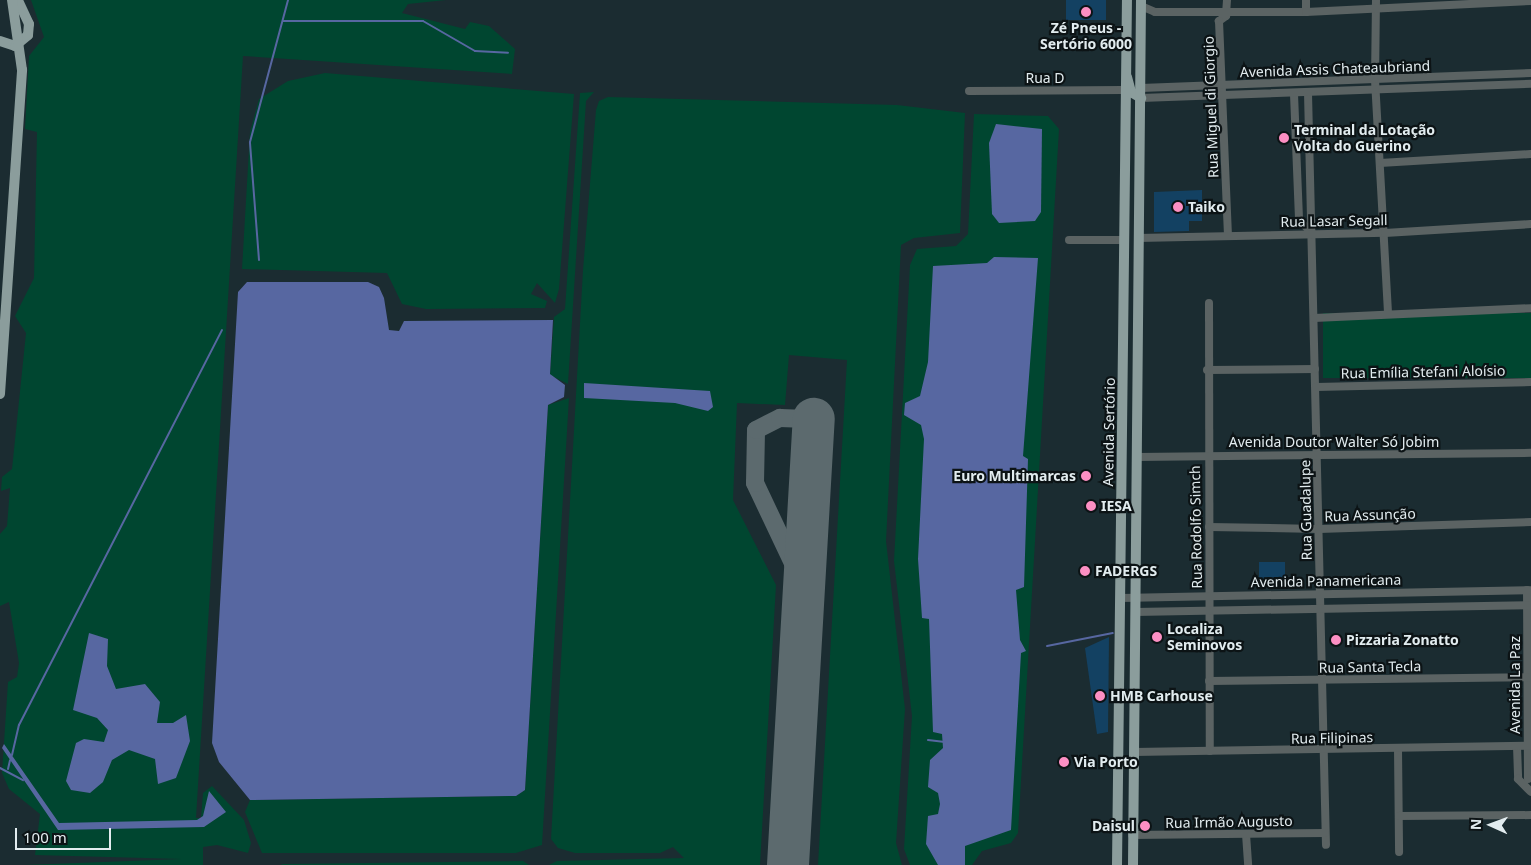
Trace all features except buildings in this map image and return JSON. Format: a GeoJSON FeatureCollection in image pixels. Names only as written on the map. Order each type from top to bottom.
{"type":"FeatureCollection","features":[{"type":"Feature","properties":{"kind":"main road"},"geometry":{"type":"LineString","coordinates":[[0,394],[3,324],[8,308],[20,44],[12,0]]}},
{"type":"Feature","properties":{"kind":"main road"},"geometry":{"type":"LineString","coordinates":[[18,0],[30,30],[20,44]]}},
{"type":"Feature","properties":{"kind":"main road","name":"Avenida Sertório"},"geometry":{"type":"LineString","coordinates":[[1117,865],[1125,240],[1122,90],[1127,0]]}},
{"type":"Feature","properties":{"kind":"main road","name":"Avenida Sertório"},"geometry":{"type":"LineString","coordinates":[[1133,865],[1141,3]]}},
{"type":"Feature","properties":{"kind":"main road"},"geometry":{"type":"LineString","coordinates":[[0,41],[20,44]]}},
{"type":"Feature","properties":{"kind":"main road"},"geometry":{"type":"LineString","coordinates":[[1125,48],[1129,88],[1140,93]]}},
{"type":"Feature","properties":{"kind":"main road"},"geometry":{"type":"LineString","coordinates":[[0,299],[8,308]]}},
{"type":"Feature","properties":{"kind":"street","name":"Rua Miguel di Giorgio"},"geometry":{"type":"LineString","coordinates":[[1227,0],[1227,12],[1220,21],[1228,234]]}},
{"type":"Feature","properties":{"kind":"street"},"geometry":{"type":"LineString","coordinates":[[1306,0],[1306,12]]}},
{"type":"Feature","properties":{"kind":"street"},"geometry":{"type":"LineString","coordinates":[[1376,0],[1375,80],[1388,314]]}},
{"type":"Feature","properties":{"kind":"street"},"geometry":{"type":"LineString","coordinates":[[1141,3],[1155,12],[1306,12],[1376,10],[1460,2],[1531,1]]}},
{"type":"Feature","properties":{"kind":"street","name":"Avenida Assis Chateaubriand"},"geometry":{"type":"LineString","coordinates":[[1140,93],[1222,86],[1531,73]]}},
{"type":"Feature","properties":{"kind":"street"},"geometry":{"type":"LineString","coordinates":[[1468,76],[1469,86]]}},
{"type":"Feature","properties":{"kind":"street"},"geometry":{"type":"LineString","coordinates":[[1342,82],[1342,92]]}},
{"type":"Feature","properties":{"kind":"street","name":"Avenida Assis Chateaubriand"},"geometry":{"type":"LineString","coordinates":[[1140,93],[1223,96],[1376,92],[1531,84]]}},
{"type":"Feature","properties":{"kind":"street","name":"Rua D"},"geometry":{"type":"LineString","coordinates":[[969,91],[1122,90]]}},
{"type":"Feature","properties":{"kind":"street","name":"Rua Guadalupe"},"geometry":{"type":"LineString","coordinates":[[1308,93],[1316,368],[1322,751],[1326,845]]}},
{"type":"Feature","properties":{"kind":"street"},"geometry":{"type":"LineString","coordinates":[[1294,94],[1299,220],[1313,234]]}},
{"type":"Feature","properties":{"kind":"street"},"geometry":{"type":"LineString","coordinates":[[1380,162],[1531,154]]}},
{"type":"Feature","properties":{"kind":"street"},"geometry":{"type":"LineString","coordinates":[[1298,166],[1311,165]]}},
{"type":"Feature","properties":{"kind":"street","name":"Rua Lasar Segall"},"geometry":{"type":"LineString","coordinates":[[1138,238],[1228,234],[1385,233],[1531,224]]}},
{"type":"Feature","properties":{"kind":"street"},"geometry":{"type":"LineString","coordinates":[[1068,240],[1125,240]]}},
{"type":"Feature","properties":{"kind":"street","name":"Rua Rodolfo Simch"},"geometry":{"type":"LineString","coordinates":[[1209,303],[1207,370],[1210,751]]}},
{"type":"Feature","properties":{"kind":"street"},"geometry":{"type":"LineString","coordinates":[[1314,318],[1531,308]]}},
{"type":"Feature","properties":{"kind":"street"},"geometry":{"type":"LineString","coordinates":[[1207,370],[1316,368]]}},
{"type":"Feature","properties":{"kind":"street","name":"Rua Emília Stefani Aloísio"},"geometry":{"type":"LineString","coordinates":[[1316,387],[1531,382]]}},
{"type":"Feature","properties":{"kind":"street","name":"Avenida Doutor Walter Só Jobim"},"geometry":{"type":"LineString","coordinates":[[1137,457],[1208,455],[1317,457],[1531,453]]}},
{"type":"Feature","properties":{"kind":"street","name":"Rua Assunção"},"geometry":{"type":"LineString","coordinates":[[1209,526],[1319,529],[1531,522]]}},
{"type":"Feature","properties":{"kind":"street","name":"Avenida Panamericana"},"geometry":{"type":"LineString","coordinates":[[1121,598],[1529,590]]}},
{"type":"Feature","properties":{"kind":"street","name":"Avenida La Paz"},"geometry":{"type":"LineString","coordinates":[[1529,590],[1530,779]]}},
{"type":"Feature","properties":{"kind":"street","name":"Avenida Panamericana"},"geometry":{"type":"LineString","coordinates":[[1135,612],[1320,607],[1529,605]]}},
{"type":"Feature","properties":{"kind":"street","name":"Rua Santa Tecla"},"geometry":{"type":"LineString","coordinates":[[1209,681],[1529,677]]}},
{"type":"Feature","properties":{"kind":"street"},"geometry":{"type":"LineString","coordinates":[[1517,746],[1518,779],[1531,792]]}},
{"type":"Feature","properties":{"kind":"street","name":"Rua Filipinas"},"geometry":{"type":"LineString","coordinates":[[1134,752],[1398,750],[1529,746]]}},
{"type":"Feature","properties":{"kind":"street"},"geometry":{"type":"LineString","coordinates":[[1398,750],[1399,852]]}},
{"type":"Feature","properties":{"kind":"street"},"geometry":{"type":"LineString","coordinates":[[1518,779],[1530,779]]}},
{"type":"Feature","properties":{"kind":"street"},"geometry":{"type":"LineString","coordinates":[[1399,816],[1531,815]]}},
{"type":"Feature","properties":{"kind":"street","name":"Rua Irmão Augusto"},"geometry":{"type":"LineString","coordinates":[[1132,835],[1326,833]]}},
{"type":"Feature","properties":{"kind":"street"},"geometry":{"type":"LineString","coordinates":[[1246,834],[1248,865]]}},
{"type":"Feature","properties":{"kind":"green space"},"geometry":{"type":"Polygon","coordinates":[[[31,0],[446,0],[408,4],[402,13],[465,29],[470,22],[489,26],[515,49],[512,74],[243,56],[196,818],[201,818],[203,793],[212,786],[244,820],[251,843],[248,853],[217,845],[203,847],[203,865],[24,865],[182,859],[35,855],[40,814],[9,789],[2,773],[8,682],[17,677],[19,663],[9,602],[0,606],[0,534],[7,526],[10,488],[1,491],[2,477],[12,469],[26,333],[15,316],[34,278],[37,132],[25,129],[29,56],[44,37],[31,0]]]}},
{"type":"Feature","properties":{"kind":"green space"},"geometry":{"type":"Polygon","coordinates":[[[325,73],[574,94],[559,289],[555,303],[537,283],[531,294],[547,301],[545,308],[426,309],[402,304],[387,273],[242,269],[250,132],[259,99],[288,81],[325,73]]]}},
{"type":"Feature","properties":{"kind":"green space"},"geometry":{"type":"Polygon","coordinates":[[[594,92],[586,101],[568,384],[550,375],[554,317],[565,309],[580,93],[594,92]]]}},
{"type":"Feature","properties":{"kind":"green space"},"geometry":{"type":"Polygon","coordinates":[[[608,97],[897,105],[965,113],[960,233],[914,238],[901,245],[886,541],[905,709],[896,843],[902,865],[818,865],[847,360],[789,355],[785,405],[737,403],[733,500],[776,585],[760,865],[549,865],[557,861],[684,858],[673,847],[660,853],[575,853],[558,848],[551,839],[583,270],[596,110],[599,101],[608,97]]]}},
{"type":"Feature","properties":{"kind":"green space"},"geometry":{"type":"Polygon","coordinates":[[[974,114],[1048,116],[1059,129],[1018,833],[1011,843],[982,851],[972,865],[910,865],[904,849],[912,716],[894,561],[910,265],[917,249],[956,246],[968,234],[974,114]]]}},
{"type":"Feature","properties":{"kind":"green space"},"geometry":{"type":"Polygon","coordinates":[[[1323,313],[1531,313],[1531,378],[1323,378],[1323,313]]]}},
{"type":"Feature","properties":{"kind":"green space"},"geometry":{"type":"Polygon","coordinates":[[[569,398],[542,845],[516,853],[262,853],[245,812],[250,800],[516,796],[525,790],[548,405],[569,398]]]}},
{"type":"Feature","properties":{"kind":"green space"},"geometry":{"type":"Polygon","coordinates":[[[523,861],[529,865],[281,865],[282,864],[523,861]]]}},
{"type":"Feature","properties":{"kind":"water"},"geometry":{"type":"Polygon","coordinates":[[[996,124],[1042,129],[1041,212],[1035,221],[999,223],[992,214],[989,143],[996,124]]]}},
{"type":"Feature","properties":{"kind":"water"},"geometry":{"type":"Polygon","coordinates":[[[994,257],[1038,258],[1023,456],[1028,459],[1024,587],[1016,590],[1020,640],[1026,651],[1021,653],[1011,830],[965,846],[965,865],[938,865],[926,844],[928,816],[938,814],[940,804],[938,793],[928,787],[930,760],[943,748],[942,734],[933,732],[929,619],[922,618],[918,559],[924,439],[921,425],[904,415],[905,403],[920,396],[928,362],[933,266],[987,263],[994,257]]]}},
{"type":"Feature","properties":{"kind":"water"},"geometry":{"type":"Polygon","coordinates":[[[247,282],[368,282],[379,287],[384,298],[389,330],[399,331],[404,321],[553,320],[550,374],[565,385],[564,397],[548,405],[525,790],[516,796],[250,800],[219,762],[212,743],[238,292],[247,282]]]}},
{"type":"Feature","properties":{"kind":"water"},"geometry":{"type":"Polygon","coordinates":[[[584,383],[710,391],[713,407],[708,411],[675,403],[584,398],[584,383]]]}},
{"type":"Feature","properties":{"kind":"water"},"geometry":{"type":"Polygon","coordinates":[[[89,633],[108,639],[107,666],[116,689],[145,684],[160,702],[157,723],[173,723],[186,715],[190,741],[176,778],[158,784],[155,759],[129,750],[112,760],[103,782],[90,793],[71,790],[66,781],[76,743],[84,739],[104,742],[108,730],[97,718],[73,710],[89,633]]]}},
{"type":"Feature","properties":{"kind":"water"},"geometry":{"type":"Polygon","coordinates":[[[4,744],[59,823],[197,820],[203,816],[209,791],[226,812],[204,827],[58,830],[2,748],[4,744]]]}},
{"type":"Feature","properties":{"kind":"waterway"},"geometry":{"type":"LineString","coordinates":[[259,260],[250,142],[288,0]]}},
{"type":"Feature","properties":{"kind":"waterway"},"geometry":{"type":"LineString","coordinates":[[283,21],[423,21],[475,51],[508,53]]}},
{"type":"Feature","properties":{"kind":"waterway"},"geometry":{"type":"LineString","coordinates":[[12,755],[19,725],[222,330]]}},
{"type":"Feature","properties":{"kind":"waterway"},"geometry":{"type":"LineString","coordinates":[[1047,646],[1113,633]]}},
{"type":"Feature","properties":{"kind":"waterway"},"geometry":{"type":"LineString","coordinates":[[928,740],[945,742]]}},
{"type":"Feature","properties":{"kind":"waterway"},"geometry":{"type":"LineString","coordinates":[[8,769],[10,760]]}},
{"type":"Feature","properties":{"kind":"waterway"},"geometry":{"type":"LineString","coordinates":[[0,768],[23,780]]}},
{"type":"Feature","properties":{"kind":"taxiway"},"geometry":{"type":"LineString","coordinates":[[800,658],[799,576],[755,483],[756,430],[780,418],[814,419]]}},
{"type":"Feature","properties":{"kind":"runway"},"geometry":{"type":"LineString","coordinates":[[788,865],[814,419]]}},
{"type":"Feature","properties":{"kind":"place","name":"Zé Pneus - Sertório 6000"},"geometry":{"type":"Point","coordinates":[1086,12]}},
{"type":"Feature","properties":{"kind":"place","name":"Terminal da Lotação Volta do Guerino"},"geometry":{"type":"Point","coordinates":[1284,138]}},
{"type":"Feature","properties":{"kind":"place","name":"Taiko"},"geometry":{"type":"Point","coordinates":[1178,207]}},
{"type":"Feature","properties":{"kind":"place","name":"Euro Multimarcas"},"geometry":{"type":"Point","coordinates":[1086,476]}},
{"type":"Feature","properties":{"kind":"place","name":"IESA"},"geometry":{"type":"Point","coordinates":[1091,506]}},
{"type":"Feature","properties":{"kind":"place","name":"FADERGS"},"geometry":{"type":"Point","coordinates":[1085,571]}},
{"type":"Feature","properties":{"kind":"place","name":"Localiza Seminovos"},"geometry":{"type":"Point","coordinates":[1157,637]}},
{"type":"Feature","properties":{"kind":"place","name":"Pizzaria Zonatto"},"geometry":{"type":"Point","coordinates":[1336,640]}},
{"type":"Feature","properties":{"kind":"place","name":"HMB Carhouse"},"geometry":{"type":"Point","coordinates":[1100,696]}},
{"type":"Feature","properties":{"kind":"place","name":"Via Porto"},"geometry":{"type":"Point","coordinates":[1064,762]}},
{"type":"Feature","properties":{"kind":"place","name":"Daisul"},"geometry":{"type":"Point","coordinates":[1145,826]}}]}
